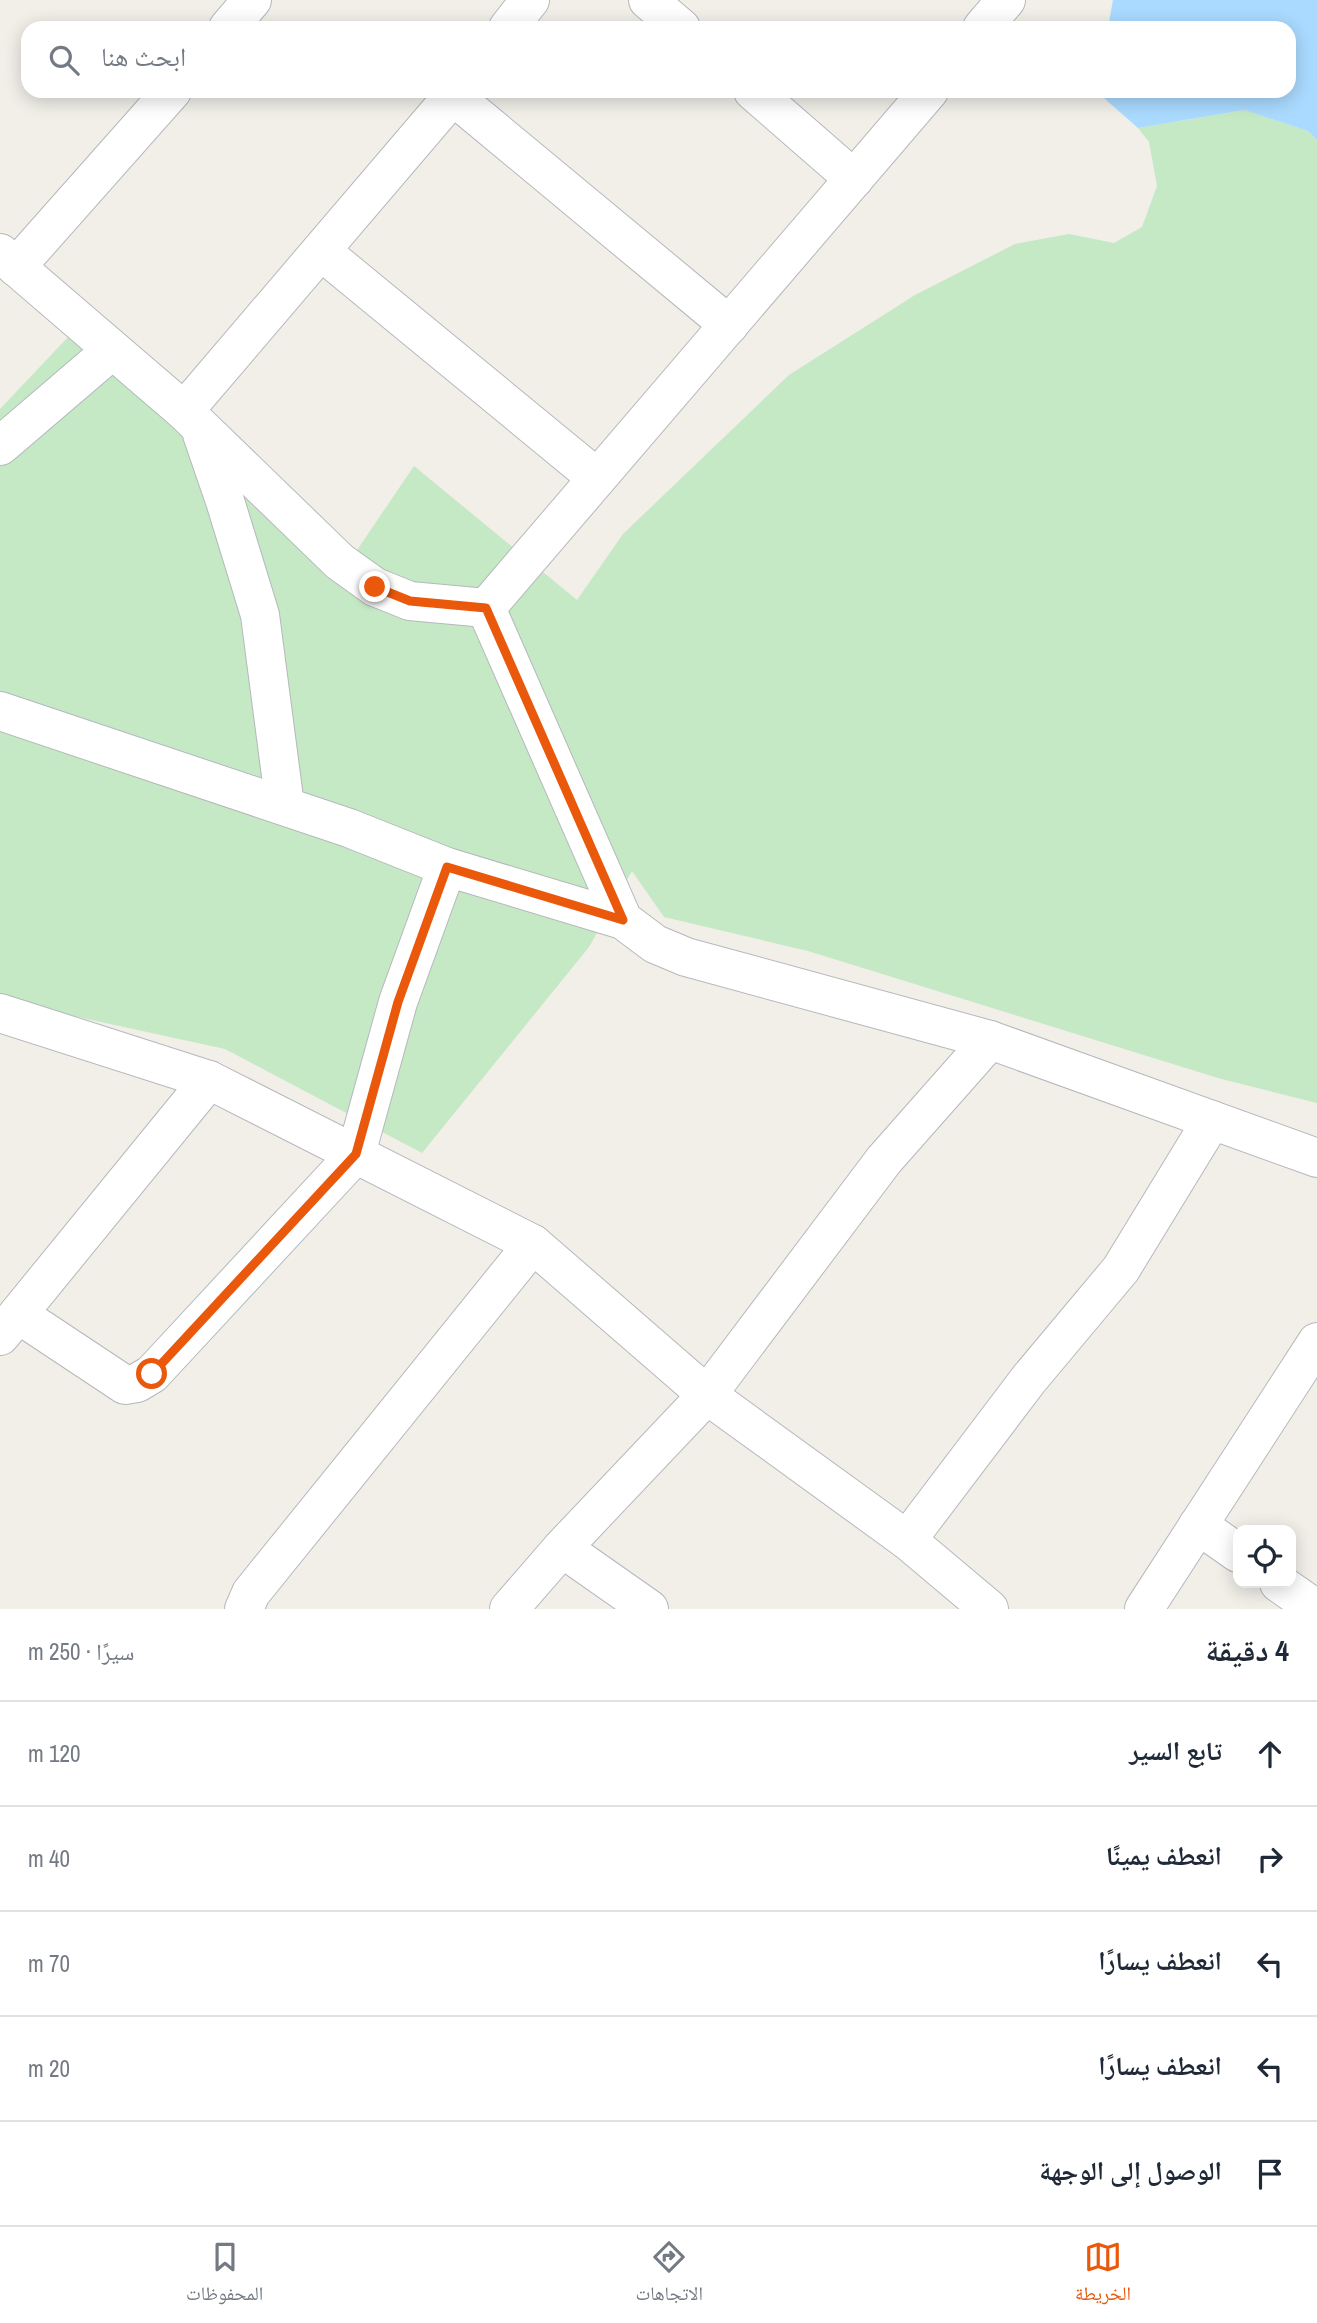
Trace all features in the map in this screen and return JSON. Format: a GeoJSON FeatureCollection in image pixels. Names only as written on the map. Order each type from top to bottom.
{"type":"FeatureCollection","features":[{"type":"Feature","properties":{"kind":"street"},"geometry":{"type":"LineString","coordinates":[[234,21],[253,0]]}},
{"type":"Feature","properties":{"kind":"street"},"geometry":{"type":"LineString","coordinates":[[514,21],[530,0]]}},
{"type":"Feature","properties":{"kind":"street"},"geometry":{"type":"LineString","coordinates":[[649,0],[673,21]]}},
{"type":"Feature","properties":{"kind":"street"},"geometry":{"type":"LineString","coordinates":[[988,21],[1006,0]]}},
{"type":"Feature","properties":{"kind":"street"},"geometry":{"type":"LineString","coordinates":[[165,98],[8,260],[191,419],[340,562],[375,587],[410,601],[486,608]]}},
{"type":"Feature","properties":{"kind":"street"},"geometry":{"type":"LineString","coordinates":[[191,419],[321,251],[452,98]]}},
{"type":"Feature","properties":{"kind":"street"},"geometry":{"type":"LineString","coordinates":[[460,98],[729,325]]}},
{"type":"Feature","properties":{"kind":"street"},"geometry":{"type":"LineString","coordinates":[[761,98],[854,179]]}},
{"type":"Feature","properties":{"kind":"street"},"geometry":{"type":"LineString","coordinates":[[486,608],[923,98]]}},
{"type":"Feature","properties":{"kind":"street"},"geometry":{"type":"LineString","coordinates":[[321,251],[597,478]]}},
{"type":"Feature","properties":{"kind":"street"},"geometry":{"type":"LineString","coordinates":[[0,446],[111,351]]}},
{"type":"Feature","properties":{"kind":"street"},"geometry":{"type":"LineString","coordinates":[[191,419],[226,501],[260,615],[285,806]]}},
{"type":"Feature","properties":{"kind":"street"},"geometry":{"type":"LineString","coordinates":[[486,608],[623,920]]}},
{"type":"Feature","properties":{"kind":"street"},"geometry":{"type":"LineString","coordinates":[[0,711],[349,828],[447,867],[623,920],[655,944],[686,957],[990,1040],[1317,1158]]}},
{"type":"Feature","properties":{"kind":"street"},"geometry":{"type":"LineString","coordinates":[[209,1080],[9,1325],[125,1385],[137,1383],[152,1374],[356,1154],[398,1002],[447,867]]}},
{"type":"Feature","properties":{"kind":"street"},"geometry":{"type":"LineString","coordinates":[[0,1013],[209,1080],[533,1244],[707,1395],[907,1541],[989,1609]]}},
{"type":"Feature","properties":{"kind":"street"},"geometry":{"type":"LineString","coordinates":[[509,1609],[562,1548],[707,1395],[884,1160],[990,1040]]}},
{"type":"Feature","properties":{"kind":"street"},"geometry":{"type":"LineString","coordinates":[[907,1541],[1029,1379],[1121,1269],[1212,1120]]}},
{"type":"Feature","properties":{"kind":"street"},"geometry":{"type":"LineString","coordinates":[[244,1609],[251,1593],[533,1244]]}},
{"type":"Feature","properties":{"kind":"street"},"geometry":{"type":"LineString","coordinates":[[1144,1609],[1317,1342]]}},
{"type":"Feature","properties":{"kind":"street"},"geometry":{"type":"LineString","coordinates":[[1198,1525],[1233,1550]]}},
{"type":"Feature","properties":{"kind":"street"},"geometry":{"type":"LineString","coordinates":[[562,1548],[649,1609]]}},
{"type":"Feature","properties":{"kind":"street"},"geometry":{"type":"LineString","coordinates":[[1286,1588],[1316,1609]]}},
{"type":"Feature","properties":{"kind":"green space"},"geometry":{"type":"Polygon","coordinates":[[[1244,110],[1308,131],[1317,140],[1317,1103],[1218,1078],[808,951],[664,917],[632,871],[589,947],[422,1153],[225,1049],[0,1000],[0,409],[70,335],[351,559],[414,466],[577,600],[623,534],[789,375],[915,295],[1015,244],[1069,234],[1114,243],[1142,227],[1157,186],[1149,142],[1138,128],[1244,110]]]}},
{"type":"Feature","properties":{"kind":"water"},"geometry":{"type":"Polygon","coordinates":[[[1113,0],[1317,0],[1317,140],[1308,131],[1244,110],[1138,128],[1104,98],[1296,98],[1296,21],[1109,21],[1113,0]]]}},
{"type":"Feature","properties":{"kind":"route"},"geometry":{"type":"LineString","coordinates":[[152,1374],[356,1154],[398,1002],[447,867],[623,920],[486,608],[410,601],[375,587]]}}]}
